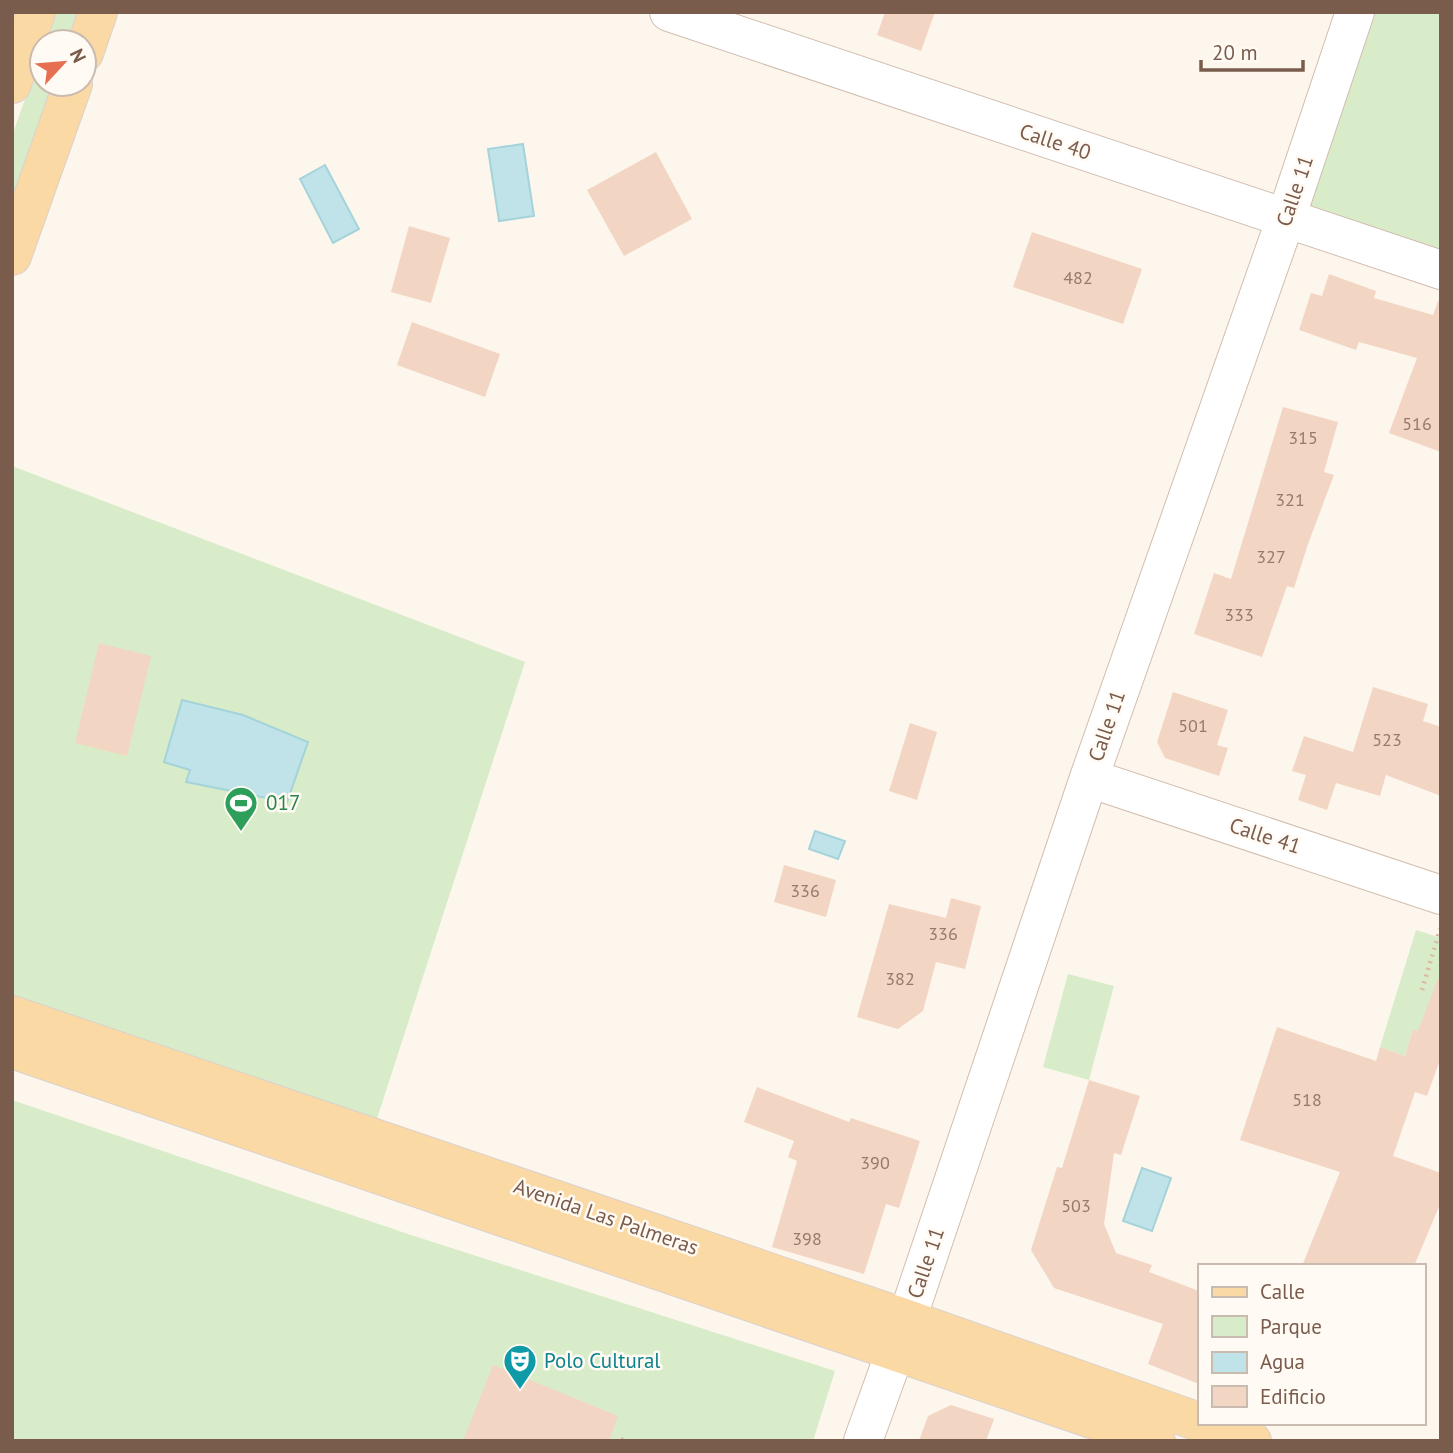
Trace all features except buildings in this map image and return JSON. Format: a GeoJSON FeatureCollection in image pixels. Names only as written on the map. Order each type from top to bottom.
{"type":"FeatureCollection","features":[{"type":"Feature","properties":{"kind":"main road"},"geometry":{"type":"LineString","coordinates":[[12,84],[36,12]]}},
{"type":"Feature","properties":{"kind":"main road"},"geometry":{"type":"LineString","coordinates":[[12,256],[68,98]]}},
{"type":"Feature","properties":{"kind":"main road","name":"Avenida Las Palmeras"},"geometry":{"type":"LineString","coordinates":[[12,1015],[901,1335],[1157,1441]]}},
{"type":"Feature","properties":{"kind":"main road","name":"Avenida Las Palmeras"},"geometry":{"type":"LineString","coordinates":[[12,1049],[901,1335],[1198,1422]]}},
{"type":"Feature","properties":{"kind":"main road","name":"Avenida Las Palmeras"},"geometry":{"type":"LineString","coordinates":[[1207,1425],[1252,1441]]}},
{"type":"Feature","properties":{"kind":"street","name":"Calle 40"},"geometry":{"type":"LineString","coordinates":[[669,12],[724,22],[1441,270]]}},
{"type":"Feature","properties":{"kind":"street","name":"Calle 11"},"geometry":{"type":"LineString","coordinates":[[863,1441],[1089,778],[1286,218],[1354,12]]}},
{"type":"Feature","properties":{"kind":"street","name":"Calle 41"},"geometry":{"type":"LineString","coordinates":[[1089,778],[1441,895]]}},
{"type":"Feature","properties":{"kind":"path"},"geometry":{"type":"LineString","coordinates":[[1422,990],[1438,937]]}},
{"type":"Feature","properties":{"kind":"green space"},"geometry":{"type":"Polygon","coordinates":[[[56,12],[80,12],[75,28],[50,28],[56,12]]]}},
{"type":"Feature","properties":{"kind":"green space"},"geometry":{"type":"Polygon","coordinates":[[[1355,12],[1441,12],[1441,270],[1286,218],[1355,12]]]}},
{"type":"Feature","properties":{"kind":"green space"},"geometry":{"type":"Polygon","coordinates":[[[28,91],[28,98],[50,98],[12,208],[12,136],[28,91]]]}},
{"type":"Feature","properties":{"kind":"green space","name":"017"},"geometry":{"type":"Polygon","coordinates":[[[12,466],[525,662],[373,1131],[12,1004],[12,466]]]}},
{"type":"Feature","properties":{"kind":"green space"},"geometry":{"type":"Polygon","coordinates":[[[1416,930],[1441,938],[1441,1027],[1418,1031],[1413,1029],[1405,1056],[1380,1047],[1416,930]]]}},
{"type":"Feature","properties":{"kind":"green space"},"geometry":{"type":"Polygon","coordinates":[[[1068,974],[1114,986],[1089,1080],[1043,1067],[1068,974]]]}},
{"type":"Feature","properties":{"kind":"green space"},"geometry":{"type":"Polygon","coordinates":[[[12,1100],[411,1235],[835,1371],[813,1441],[12,1441],[12,1100]]]}},
{"type":"Feature","properties":{"kind":"water"},"geometry":{"type":"Polygon","coordinates":[[[523,144],[534,216],[499,221],[488,149],[523,144]]]}},
{"type":"Feature","properties":{"kind":"water"},"geometry":{"type":"Polygon","coordinates":[[[325,165],[359,229],[333,243],[300,179],[325,165]]]}},
{"type":"Feature","properties":{"kind":"water"},"geometry":{"type":"Polygon","coordinates":[[[182,700],[243,715],[308,742],[287,802],[186,782],[190,770],[164,762],[182,700]]]}},
{"type":"Feature","properties":{"kind":"water"},"geometry":{"type":"Polygon","coordinates":[[[815,831],[845,841],[838,859],[809,849],[815,831]]]}},
{"type":"Feature","properties":{"kind":"water"},"geometry":{"type":"Polygon","coordinates":[[[1142,1168],[1171,1178],[1152,1231],[1123,1221],[1142,1168]]]}},
{"type":"Feature","properties":{"kind":"place","name":"017"},"geometry":{"type":"Point","coordinates":[241,833]}},
{"type":"Feature","properties":{"kind":"place","name":"Polo Cultural"},"geometry":{"type":"Point","coordinates":[520,1391]}}]}
